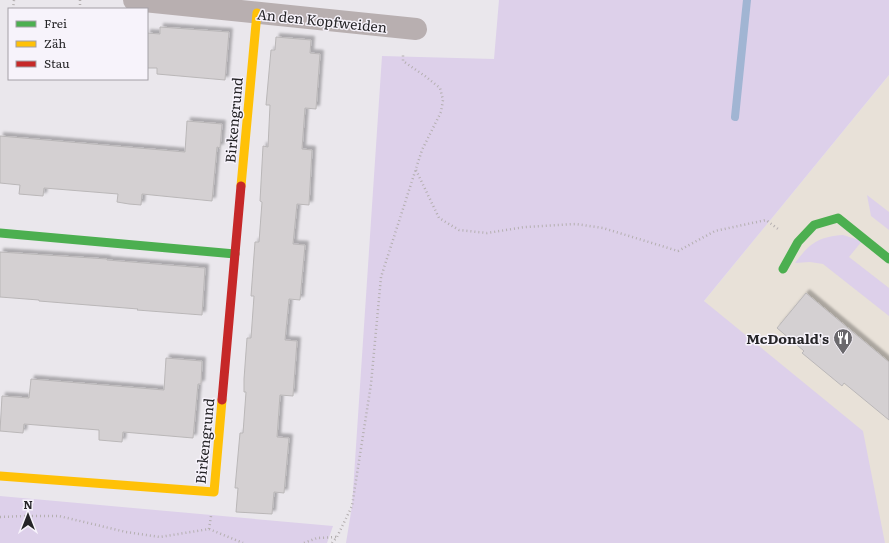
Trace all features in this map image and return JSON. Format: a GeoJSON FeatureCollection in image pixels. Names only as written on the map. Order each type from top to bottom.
{"type":"FeatureCollection","features":[{"type":"Feature","properties":{"kind":"street","name":"An den Kopfweiden"},"geometry":{"type":"LineString","coordinates":[[134,0],[416,29]]}},
{"type":"Feature","properties":{"kind":"street","name":"Birkengrund"},"geometry":{"type":"LineString","coordinates":[[0,476],[214,492],[257,13]]}},
{"type":"Feature","properties":{"kind":"street"},"geometry":{"type":"LineString","coordinates":[[783,269],[798,242],[814,225],[838,218],[889,259]]}},
{"type":"Feature","properties":{"kind":"street"},"geometry":{"type":"LineString","coordinates":[[0,233],[235,254]]}},
{"type":"Feature","properties":{"kind":"path"},"geometry":{"type":"LineString","coordinates":[[332,543],[337,537],[352,506],[371,384],[381,277],[422,150],[441,112],[443,100],[440,88],[425,76]]}},
{"type":"Feature","properties":{"kind":"path"},"geometry":{"type":"LineString","coordinates":[[416,170],[439,218],[459,230],[487,233],[525,227],[576,224],[603,228],[678,251],[715,231],[766,220],[798,242]]}},
{"type":"Feature","properties":{"kind":"path"},"geometry":{"type":"LineString","coordinates":[[0,517],[59,516],[126,532],[160,537],[209,529],[243,543]]}},
{"type":"Feature","properties":{"kind":"path"},"geometry":{"type":"LineString","coordinates":[[304,543],[317,538],[337,537]]}},
{"type":"Feature","properties":{"kind":"shaded area"},"geometry":{"type":"Polygon","coordinates":[[[499,0],[889,0],[889,75],[704,301],[863,431],[885,543],[346,543],[352,506],[382,56],[494,59],[499,0]]]}},
{"type":"Feature","properties":{"kind":"shaded area"},"geometry":{"type":"Polygon","coordinates":[[[889,75],[889,543],[885,543],[704,301],[889,75]]]}},
{"type":"Feature","properties":{"kind":"shaded area"},"geometry":{"type":"Polygon","coordinates":[[[867,195],[889,212],[889,230],[871,216],[867,195]]]}},
{"type":"Feature","properties":{"kind":"shaded area"},"geometry":{"type":"Polygon","coordinates":[[[843,235],[862,241],[849,257],[889,288],[889,316],[823,264],[810,262],[795,263],[805,250],[815,242],[827,237],[843,235]]]}},
{"type":"Feature","properties":{"kind":"shaded area"},"geometry":{"type":"Polygon","coordinates":[[[0,496],[333,526],[327,543],[0,543],[0,496]]]}},
{"type":"Feature","properties":{"kind":"building"},"geometry":{"type":"Polygon","coordinates":[[[160,27],[229,32],[225,80],[157,74],[157,68],[148,68],[148,33],[160,34],[160,27]]]}},
{"type":"Feature","properties":{"kind":"building"},"geometry":{"type":"Polygon","coordinates":[[[276,37],[311,40],[310,53],[320,54],[316,109],[305,108],[302,149],[312,150],[309,205],[297,204],[293,244],[305,245],[300,300],[289,299],[285,340],[297,341],[293,396],[280,395],[277,437],[289,438],[284,493],[274,492],[272,514],[236,512],[238,488],[235,488],[240,433],[243,433],[246,392],[244,392],[244,379],[247,338],[251,338],[254,296],[251,296],[255,242],[259,242],[262,202],[260,201],[263,146],[268,147],[270,105],[266,105],[271,50],[275,50],[276,37]]]}},
{"type":"Feature","properties":{"kind":"building"},"geometry":{"type":"Polygon","coordinates":[[[187,121],[222,124],[220,148],[217,147],[212,201],[142,194],[141,205],[129,204],[117,202],[118,194],[44,188],[43,196],[19,194],[20,185],[0,183],[0,136],[185,152],[187,121]]]}},
{"type":"Feature","properties":{"kind":"building"},"geometry":{"type":"Polygon","coordinates":[[[0,252],[107,259],[205,268],[202,315],[0,297],[0,252]]]}},
{"type":"Feature","properties":{"kind":"building","name":"McDonald's"},"geometry":{"type":"Polygon","coordinates":[[[806,293],[889,362],[889,420],[844,383],[842,386],[802,353],[804,351],[777,328],[806,293]]]}},
{"type":"Feature","properties":{"kind":"building"},"geometry":{"type":"Polygon","coordinates":[[[166,358],[202,361],[201,384],[198,384],[193,438],[123,432],[122,442],[99,440],[99,430],[24,424],[23,433],[0,431],[2,396],[29,398],[31,379],[164,390],[166,358]]]}},
{"type":"Feature","properties":{"kind":"waterway"},"geometry":{"type":"LineString","coordinates":[[735,117],[747,0]]}},
{"type":"Feature","properties":{"kind":"traffic: fast"},"geometry":{"type":"LineString","coordinates":[[783,269],[798,242],[814,225],[838,218],[889,259]]}},
{"type":"Feature","properties":{"kind":"traffic: fast"},"geometry":{"type":"LineString","coordinates":[[0,233],[235,254]]}},
{"type":"Feature","properties":{"kind":"traffic: slow"},"geometry":{"type":"LineString","coordinates":[[241,186],[257,13]]}},
{"type":"Feature","properties":{"kind":"traffic: slow"},"geometry":{"type":"LineString","coordinates":[[0,476],[214,492],[222,400]]}},
{"type":"Feature","properties":{"kind":"traffic: jam"},"geometry":{"type":"LineString","coordinates":[[222,400],[241,186]]}},
{"type":"Feature","properties":{"kind":"place","name":"McDonald's"},"geometry":{"type":"Point","coordinates":[843,355]}}]}
